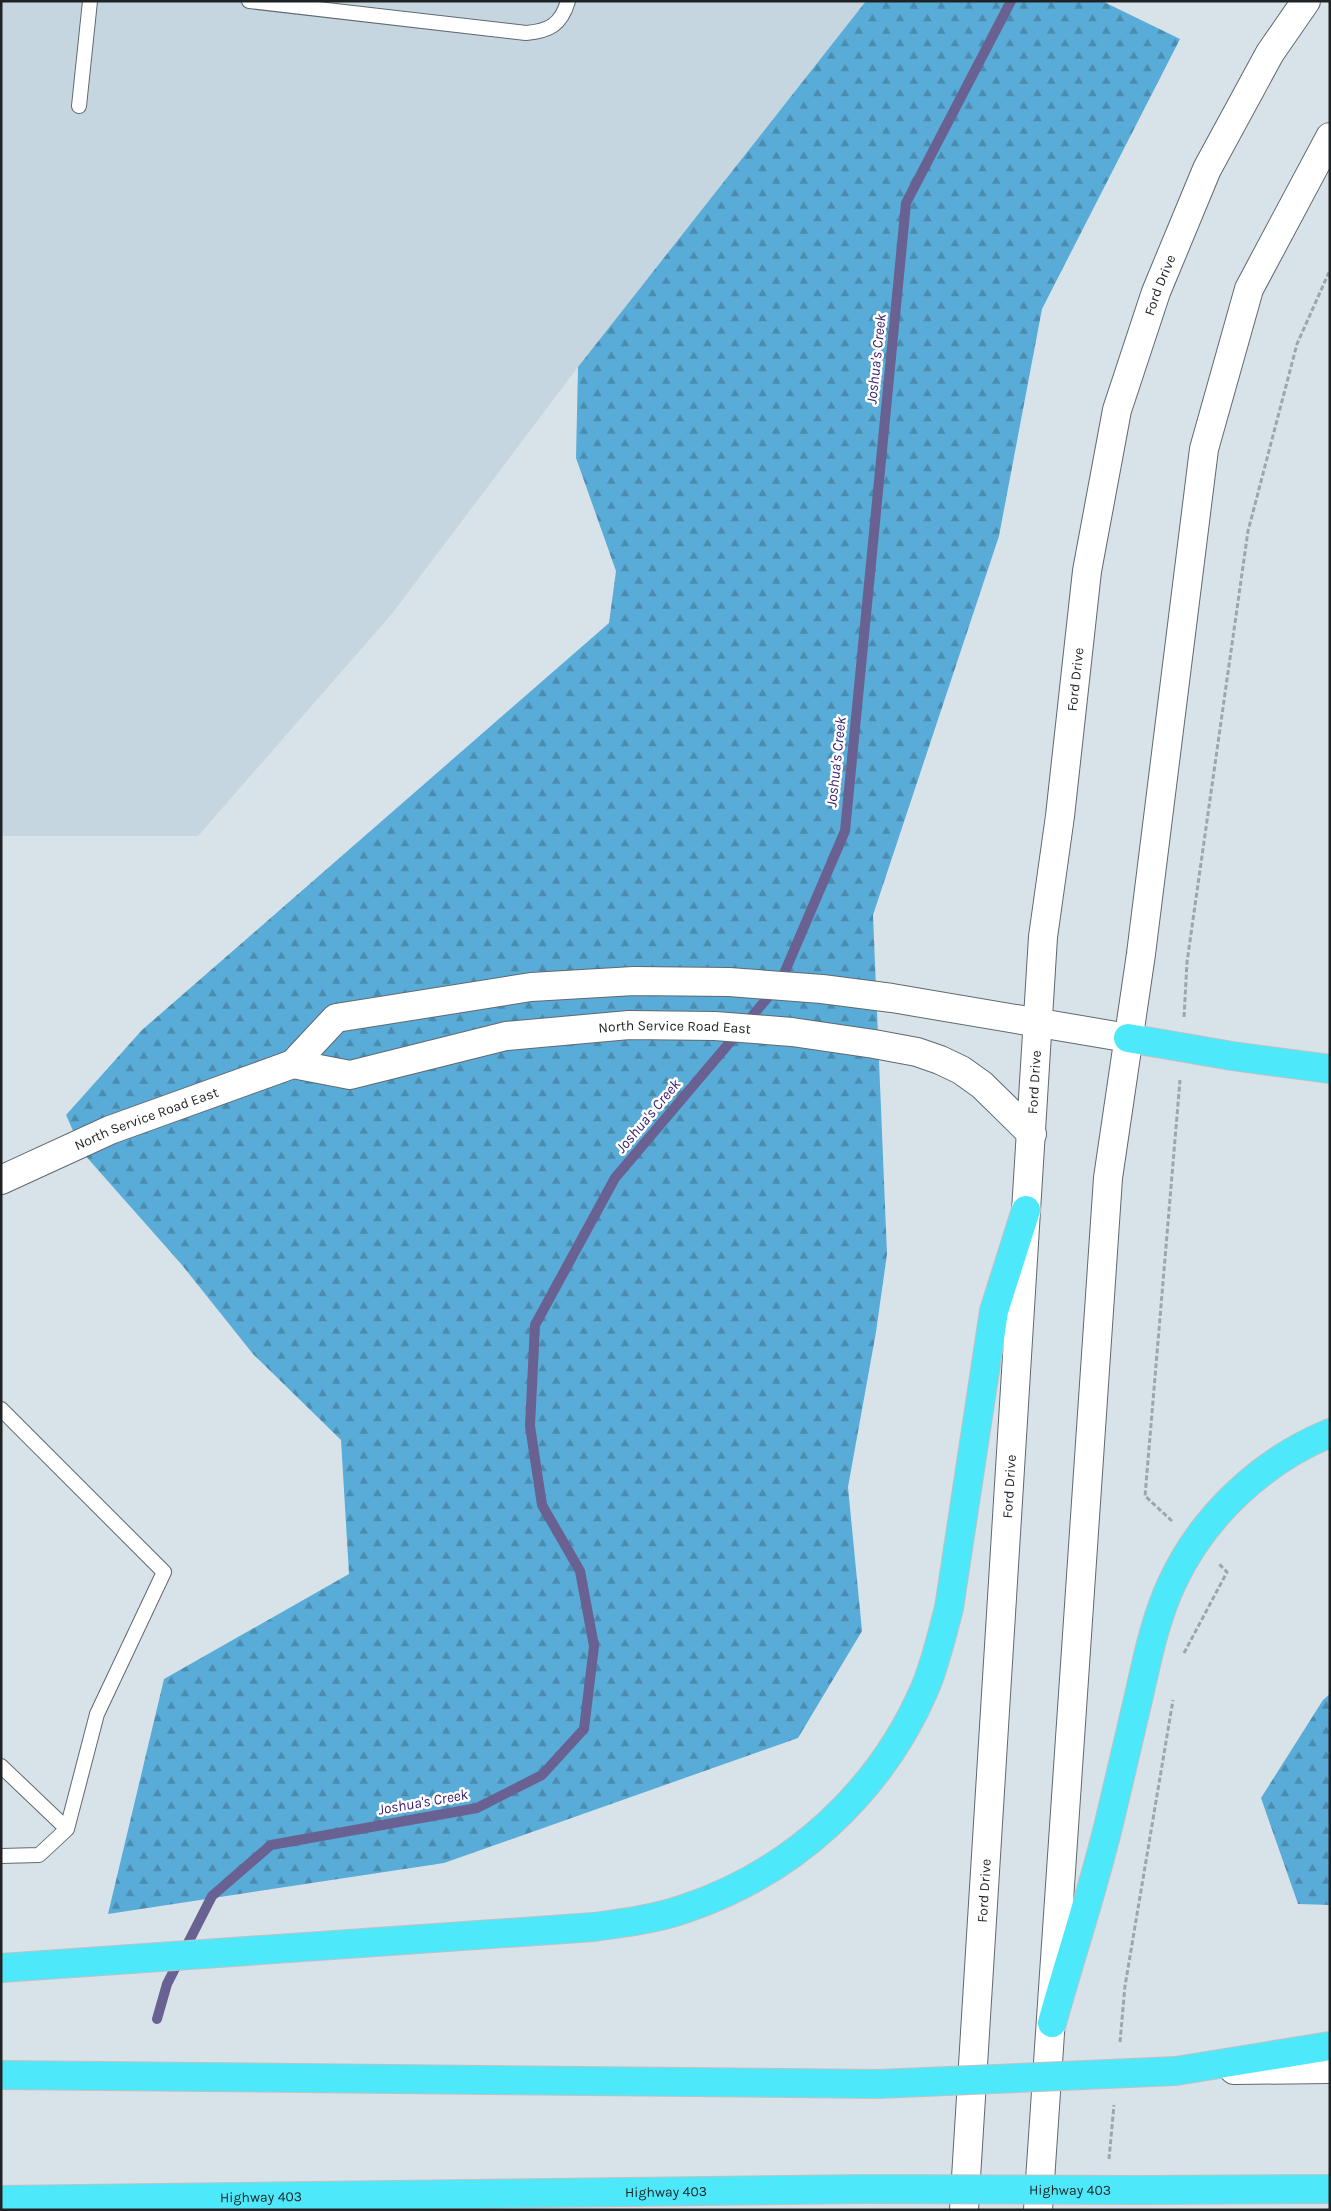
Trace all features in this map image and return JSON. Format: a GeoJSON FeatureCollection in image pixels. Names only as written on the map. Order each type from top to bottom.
{"type":"FeatureCollection","features":[{"type":"Feature","properties":{"kind":"highway"},"geometry":{"type":"LineString","coordinates":[[1128,1038],[1232,1056],[1330,1069]]}},
{"type":"Feature","properties":{"kind":"highway"},"geometry":{"type":"LineString","coordinates":[[1,1968],[594,1927],[639,1921],[682,1910],[725,1894],[802,1848],[833,1821],[861,1792],[899,1738],[926,1687],[939,1648],[949,1608],[994,1311],[1026,1210]]}},
{"type":"Feature","properties":{"kind":"highway"},"geometry":{"type":"LineString","coordinates":[[1052,2023],[1107,1830],[1157,1620],[1172,1582],[1196,1542],[1217,1514],[1246,1485],[1278,1460],[1313,1440],[1330,1433]]}},
{"type":"Feature","properties":{"kind":"highway"},"geometry":{"type":"LineString","coordinates":[[1,2075],[878,2084],[1176,2071],[1330,2046]]}},
{"type":"Feature","properties":{"kind":"highway","name":"Highway 403"},"geometry":{"type":"LineString","coordinates":[[1,2200],[865,2189],[1330,2189]]}},
{"type":"Feature","properties":{"kind":"main road","name":"Ford Drive"},"geometry":{"type":"LineString","coordinates":[[964,2210],[1043,936],[1060,816],[1088,572],[1118,410],[1156,292],[1207,170],[1270,53],[1306,1]]}},
{"type":"Feature","properties":{"kind":"main road"},"geometry":{"type":"LineString","coordinates":[[1038,2210],[1106,1197],[1141,954],[1204,449],[1249,289],[1330,136]]}},
{"type":"Feature","properties":{"kind":"main road","name":"North Service Road East"},"geometry":{"type":"LineString","coordinates":[[1,1180],[110,1130],[293,1064],[336,1018],[531,987],[634,981],[728,982],[813,988],[1039,1022],[1128,1038]]}},
{"type":"Feature","properties":{"kind":"main road","name":"North Service Road East"},"geometry":{"type":"LineString","coordinates":[[293,1064],[350,1075],[506,1036],[629,1025],[715,1026],[792,1032],[917,1052],[940,1060],[960,1070],[982,1085],[1032,1134]]}},
{"type":"Feature","properties":{"kind":"main road"},"geometry":{"type":"LineString","coordinates":[[1176,2071],[1330,2069]]}},
{"type":"Feature","properties":{"kind":"lane"},"geometry":{"type":"LineString","coordinates":[[79,106],[90,1]]}},
{"type":"Feature","properties":{"kind":"lane"},"geometry":{"type":"LineString","coordinates":[[249,1],[526,33],[545,31],[560,20],[568,1]]}},
{"type":"Feature","properties":{"kind":"lane"},"geometry":{"type":"LineString","coordinates":[[1,1409],[164,1572],[97,1714],[67,1829],[39,1855],[1,1856]]}},
{"type":"Feature","properties":{"kind":"lane"},"geometry":{"type":"LineString","coordinates":[[1,1766],[67,1829]]}},
{"type":"Feature","properties":{"kind":"path"},"geometry":{"type":"LineString","coordinates":[[1187,962],[1248,531],[1298,344],[1330,270]]}},
{"type":"Feature","properties":{"kind":"shaded area"},"geometry":{"type":"Polygon","coordinates":[[[1,1],[866,1],[578,367],[391,615],[198,836],[1,836],[1,1]]]}},
{"type":"Feature","properties":{"kind":"green space"},"geometry":{"type":"Polygon","coordinates":[[[866,1],[1102,1],[1180,39],[1042,309],[999,536],[873,915],[887,1254],[876,1332],[848,1487],[862,1631],[798,1738],[444,1863],[108,1914],[164,1679],[349,1574],[341,1440],[253,1354],[182,1265],[83,1153],[66,1115],[142,1030],[609,623],[616,571],[576,458],[578,367],[866,1]]]}},
{"type":"Feature","properties":{"kind":"green space"},"geometry":{"type":"Polygon","coordinates":[[[1330,1694],[1330,1905],[1298,1904],[1261,1798],[1323,1700],[1330,1694]]]}},
{"type":"Feature","properties":{"kind":"waterway","name":"Joshua's Creek"},"geometry":{"type":"LineString","coordinates":[[157,2019],[167,1984],[212,1896],[271,1845],[477,1808],[542,1775],[584,1729],[594,1646],[580,1571],[542,1505],[530,1426],[535,1325],[615,1178],[780,983],[845,831],[906,203],[1011,1]]}}]}
